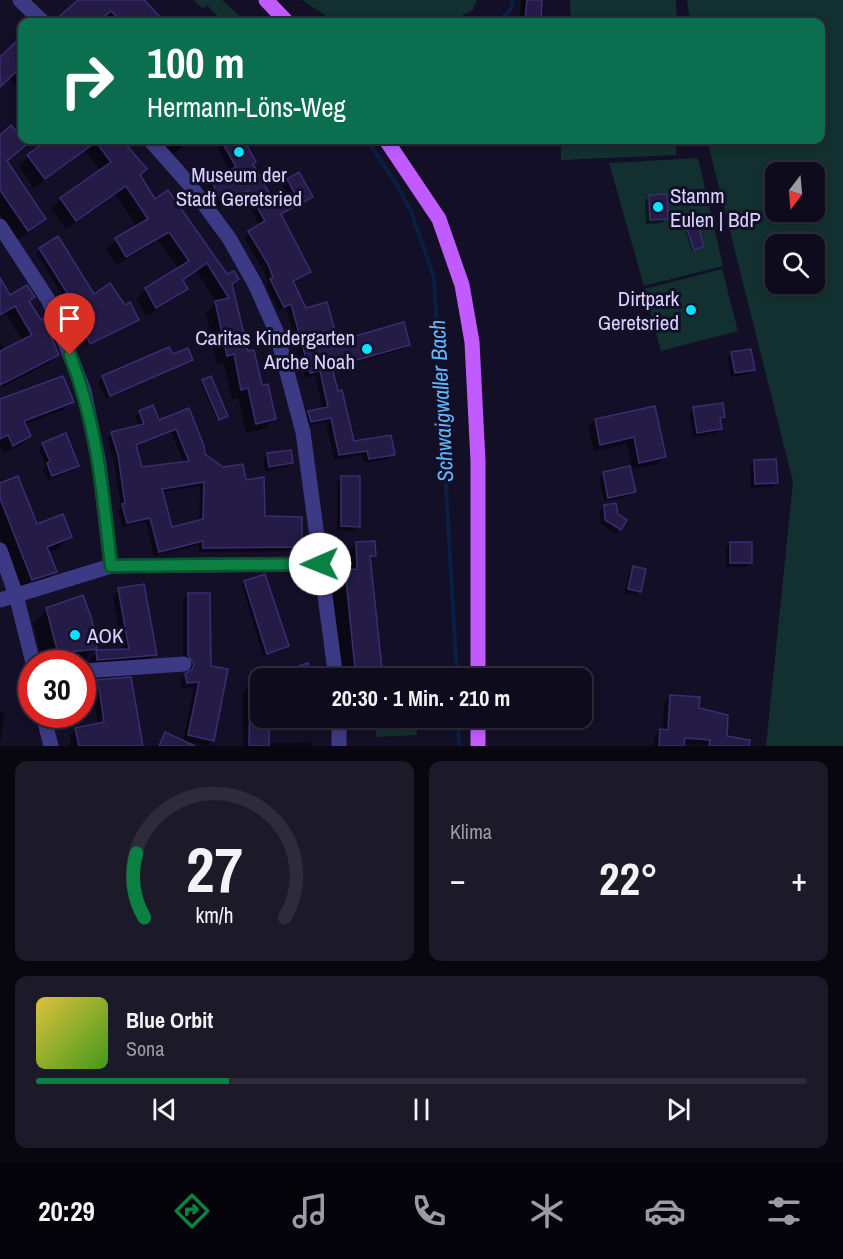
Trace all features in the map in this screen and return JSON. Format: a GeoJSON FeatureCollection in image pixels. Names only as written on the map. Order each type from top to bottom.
{"type":"FeatureCollection","features":[{"type":"Feature","properties":{"kind":"main road"},"geometry":{"type":"LineString","coordinates":[[257,0],[270,4],[283,18]]}},
{"type":"Feature","properties":{"kind":"main road"},"geometry":{"type":"LineString","coordinates":[[389,144],[439,219],[462,285],[472,342],[478,461],[478,668]]}},
{"type":"Feature","properties":{"kind":"main road"},"geometry":{"type":"LineString","coordinates":[[478,728],[478,746]]}},
{"type":"Feature","properties":{"kind":"street"},"geometry":{"type":"LineString","coordinates":[[20,0],[39,18]]}},
{"type":"Feature","properties":{"kind":"street"},"geometry":{"type":"LineString","coordinates":[[154,144],[189,184],[229,238],[255,284],[276,331],[303,432],[335,668]]}},
{"type":"Feature","properties":{"kind":"street"},"geometry":{"type":"LineString","coordinates":[[0,226],[49,301],[84,391],[99,463],[111,566]]}},
{"type":"Feature","properties":{"kind":"street"},"geometry":{"type":"LineString","coordinates":[[0,550],[16,595],[30,650]]}},
{"type":"Feature","properties":{"kind":"street"},"geometry":{"type":"LineString","coordinates":[[0,600],[111,566],[320,564]]}},
{"type":"Feature","properties":{"kind":"street"},"geometry":{"type":"LineString","coordinates":[[96,670],[184,664]]}},
{"type":"Feature","properties":{"kind":"street"},"geometry":{"type":"LineString","coordinates":[[46,728],[51,746]]}},
{"type":"Feature","properties":{"kind":"street"},"geometry":{"type":"LineString","coordinates":[[339,728],[339,746]]}},
{"type":"Feature","properties":{"kind":"green space"},"geometry":{"type":"Polygon","coordinates":[[[194,0],[222,0],[242,18],[219,18],[207,5],[203,9],[194,0]]]}},
{"type":"Feature","properties":{"kind":"green space"},"geometry":{"type":"Polygon","coordinates":[[[302,0],[477,0],[473,10],[458,18],[329,18],[302,0]]]}},
{"type":"Feature","properties":{"kind":"green space"},"geometry":{"type":"Polygon","coordinates":[[[570,0],[676,0],[677,18],[571,18],[570,0]]]}},
{"type":"Feature","properties":{"kind":"green space"},"geometry":{"type":"Polygon","coordinates":[[[687,0],[843,0],[843,746],[766,746],[793,482],[708,144],[825,144],[825,18],[689,18],[687,0]]]}},
{"type":"Feature","properties":{"kind":"green space"},"geometry":{"type":"Polygon","coordinates":[[[561,144],[676,144],[676,155],[561,160],[561,144]]]}},
{"type":"Feature","properties":{"kind":"green space"},"geometry":{"type":"Polygon","coordinates":[[[698,158],[723,266],[644,286],[609,163],[698,158]]]}},
{"type":"Feature","properties":{"kind":"green space","name":"Dirtpark Geretsried"},"geometry":{"type":"Polygon","coordinates":[[[722,269],[738,331],[661,351],[644,289],[722,269]]]}},
{"type":"Feature","properties":{"kind":"green space"},"geometry":{"type":"Polygon","coordinates":[[[376,728],[416,728],[417,735],[376,737],[376,728]]]}},
{"type":"Feature","properties":{"kind":"building"},"geometry":{"type":"Polygon","coordinates":[[[78,0],[144,0],[161,18],[118,18],[111,11],[103,18],[58,18],[78,0]]]}},
{"type":"Feature","properties":{"kind":"building"},"geometry":{"type":"Polygon","coordinates":[[[527,0],[542,0],[541,18],[525,18],[527,0]]]}},
{"type":"Feature","properties":{"kind":"building"},"geometry":{"type":"Polygon","coordinates":[[[18,40],[18,70],[0,87],[0,57],[18,40]]]}},
{"type":"Feature","properties":{"kind":"building"},"geometry":{"type":"Polygon","coordinates":[[[11,125],[18,133],[18,144],[27,144],[7,161],[46,219],[28,231],[0,190],[0,135],[11,125]]]}},
{"type":"Feature","properties":{"kind":"building"},"geometry":{"type":"Polygon","coordinates":[[[42,144],[93,144],[45,179],[27,155],[42,144]]]}},
{"type":"Feature","properties":{"kind":"building"},"geometry":{"type":"Polygon","coordinates":[[[98,144],[125,144],[147,169],[140,175],[155,199],[168,190],[227,274],[234,271],[239,279],[232,284],[248,351],[254,350],[262,385],[268,384],[276,419],[256,424],[248,388],[241,390],[234,354],[227,356],[215,301],[229,298],[207,263],[183,280],[188,289],[156,308],[145,288],[189,261],[169,232],[126,257],[115,238],[148,219],[126,186],[76,221],[60,198],[111,162],[98,144]]]}},
{"type":"Feature","properties":{"kind":"building"},"geometry":{"type":"Polygon","coordinates":[[[223,144],[246,144],[256,162],[253,164],[276,205],[295,194],[287,179],[299,172],[313,197],[281,214],[311,272],[293,281],[306,308],[327,302],[338,341],[404,322],[410,345],[332,367],[338,391],[342,390],[354,441],[391,435],[395,455],[369,459],[367,451],[339,455],[331,418],[311,422],[308,411],[328,407],[320,371],[310,373],[291,304],[284,307],[270,279],[273,278],[269,266],[248,231],[265,221],[248,191],[224,205],[211,181],[236,167],[223,144]]]}},
{"type":"Feature","properties":{"kind":"building","name":"Stamm Eulen | BdP"},"geometry":{"type":"Polygon","coordinates":[[[667,194],[668,219],[650,220],[649,195],[667,194]]]}},
{"type":"Feature","properties":{"kind":"building"},"geometry":{"type":"Polygon","coordinates":[[[698,226],[704,247],[694,250],[687,229],[698,226]]]}},
{"type":"Feature","properties":{"kind":"building"},"geometry":{"type":"Polygon","coordinates":[[[58,236],[94,294],[110,283],[125,305],[130,302],[139,320],[90,344],[82,325],[69,307],[74,304],[39,248],[58,236]]]}},
{"type":"Feature","properties":{"kind":"building"},"geometry":{"type":"Polygon","coordinates":[[[0,278],[10,295],[27,285],[35,297],[29,301],[41,320],[43,318],[59,355],[0,385],[0,351],[32,335],[15,306],[0,315],[0,278]]]}},
{"type":"Feature","properties":{"kind":"building"},"geometry":{"type":"Polygon","coordinates":[[[169,347],[173,354],[188,348],[193,360],[110,396],[102,376],[169,347]]]}},
{"type":"Feature","properties":{"kind":"building"},"geometry":{"type":"Polygon","coordinates":[[[751,349],[755,370],[735,373],[731,352],[751,349]]]}},
{"type":"Feature","properties":{"kind":"building"},"geometry":{"type":"Polygon","coordinates":[[[63,376],[74,402],[24,421],[31,436],[13,446],[8,435],[0,439],[0,399],[63,376]]]}},
{"type":"Feature","properties":{"kind":"building"},"geometry":{"type":"Polygon","coordinates":[[[211,376],[228,416],[219,420],[202,380],[211,376]]]}},
{"type":"Feature","properties":{"kind":"building"},"geometry":{"type":"Polygon","coordinates":[[[723,403],[725,417],[720,418],[722,429],[697,433],[693,407],[723,403]]]}},
{"type":"Feature","properties":{"kind":"building"},"geometry":{"type":"Polygon","coordinates":[[[153,405],[159,420],[189,408],[205,454],[223,467],[243,464],[246,480],[264,477],[265,516],[302,517],[302,547],[203,548],[203,541],[159,552],[150,518],[127,523],[122,504],[125,503],[118,455],[111,432],[144,424],[139,411],[153,405]],[[176,429],[136,445],[142,467],[189,461],[176,429]],[[204,482],[162,489],[172,527],[203,519],[204,482]]]}},
{"type":"Feature","properties":{"kind":"building"},"geometry":{"type":"Polygon","coordinates":[[[655,406],[666,457],[639,463],[634,437],[600,445],[595,419],[655,406]]]}},
{"type":"Feature","properties":{"kind":"building"},"geometry":{"type":"Polygon","coordinates":[[[66,433],[79,466],[52,476],[47,463],[50,461],[42,443],[66,433]]]}},
{"type":"Feature","properties":{"kind":"building"},"geometry":{"type":"Polygon","coordinates":[[[291,450],[293,463],[269,467],[267,453],[291,450]]]}},
{"type":"Feature","properties":{"kind":"building"},"geometry":{"type":"Polygon","coordinates":[[[776,459],[778,483],[755,484],[754,460],[776,459]]]}},
{"type":"Feature","properties":{"kind":"building"},"geometry":{"type":"Polygon","coordinates":[[[630,466],[636,492],[608,498],[603,472],[630,466]]]}},
{"type":"Feature","properties":{"kind":"building"},"geometry":{"type":"Polygon","coordinates":[[[18,476],[37,524],[63,514],[72,537],[47,547],[57,572],[32,580],[0,498],[0,483],[18,476]]]}},
{"type":"Feature","properties":{"kind":"building"},"geometry":{"type":"Polygon","coordinates":[[[341,476],[360,476],[360,527],[341,526],[341,476]]]}},
{"type":"Feature","properties":{"kind":"building"},"geometry":{"type":"Polygon","coordinates":[[[616,503],[618,514],[627,520],[621,530],[605,520],[604,505],[616,503]]]}},
{"type":"Feature","properties":{"kind":"building"},"geometry":{"type":"Polygon","coordinates":[[[375,541],[376,556],[370,556],[382,668],[355,668],[345,570],[357,569],[356,542],[375,541]]]}},
{"type":"Feature","properties":{"kind":"building"},"geometry":{"type":"Polygon","coordinates":[[[730,542],[752,542],[752,563],[730,563],[730,542]]]}},
{"type":"Feature","properties":{"kind":"building"},"geometry":{"type":"Polygon","coordinates":[[[633,566],[646,569],[641,592],[628,589],[633,566]]]}},
{"type":"Feature","properties":{"kind":"building"},"geometry":{"type":"Polygon","coordinates":[[[265,574],[289,646],[267,654],[244,581],[265,574]]]}},
{"type":"Feature","properties":{"kind":"building"},"geometry":{"type":"Polygon","coordinates":[[[144,584],[157,655],[97,660],[96,650],[129,649],[118,588],[144,584]]]}},
{"type":"Feature","properties":{"kind":"building"},"geometry":{"type":"Polygon","coordinates":[[[188,593],[210,593],[211,666],[228,669],[214,741],[188,735],[199,682],[187,683],[185,674],[192,669],[194,664],[188,655],[188,593]]]}},
{"type":"Feature","properties":{"kind":"building","name":"AOK"},"geometry":{"type":"Polygon","coordinates":[[[83,595],[92,620],[97,649],[57,650],[46,608],[83,595]]]}},
{"type":"Feature","properties":{"kind":"building"},"geometry":{"type":"Polygon","coordinates":[[[308,663],[310,668],[293,668],[308,663]]]}},
{"type":"Feature","properties":{"kind":"building"},"geometry":{"type":"Polygon","coordinates":[[[131,677],[143,746],[79,746],[75,728],[96,728],[96,724],[104,722],[96,680],[131,677]]]}},
{"type":"Feature","properties":{"kind":"building"},"geometry":{"type":"Polygon","coordinates":[[[250,683],[250,728],[269,728],[269,746],[249,746],[250,683]]]}},
{"type":"Feature","properties":{"kind":"building"},"geometry":{"type":"Polygon","coordinates":[[[670,695],[700,697],[699,708],[728,715],[727,736],[750,740],[749,746],[709,746],[710,740],[685,738],[684,746],[659,746],[660,729],[668,730],[670,695]]]}},
{"type":"Feature","properties":{"kind":"building"},"geometry":{"type":"Polygon","coordinates":[[[165,732],[195,746],[159,746],[165,732]]]}},
{"type":"Feature","properties":{"kind":"waterway","name":"Schwaigwaller Bach"},"geometry":{"type":"LineString","coordinates":[[502,18],[510,11],[513,0]]}},
{"type":"Feature","properties":{"kind":"waterway","name":"Schwaigwaller Bach"},"geometry":{"type":"LineString","coordinates":[[370,144],[411,211],[434,278],[456,668]]}},
{"type":"Feature","properties":{"kind":"waterway","name":"Schwaigwaller Bach"},"geometry":{"type":"LineString","coordinates":[[458,728],[459,746]]}},
{"type":"Feature","properties":{"kind":"place","name":"Museum der Stadt Geretsried"},"geometry":{"type":"Point","coordinates":[239,152]}},
{"type":"Feature","properties":{"kind":"place","name":"Stamm Eulen | BdP"},"geometry":{"type":"Point","coordinates":[658,207]}},
{"type":"Feature","properties":{"kind":"place","name":"Dirtpark Geretsried"},"geometry":{"type":"Point","coordinates":[691,310]}},
{"type":"Feature","properties":{"kind":"place","name":"Caritas Kindergarten Arche Noah"},"geometry":{"type":"Point","coordinates":[367,349]}},
{"type":"Feature","properties":{"kind":"place","name":"AOK"},"geometry":{"type":"Point","coordinates":[75,635]}},
{"type":"Feature","properties":{"kind":"route"},"geometry":{"type":"LineString","coordinates":[[70,355],[84,391],[90,415],[99,463],[111,566],[320,564]]}}]}
